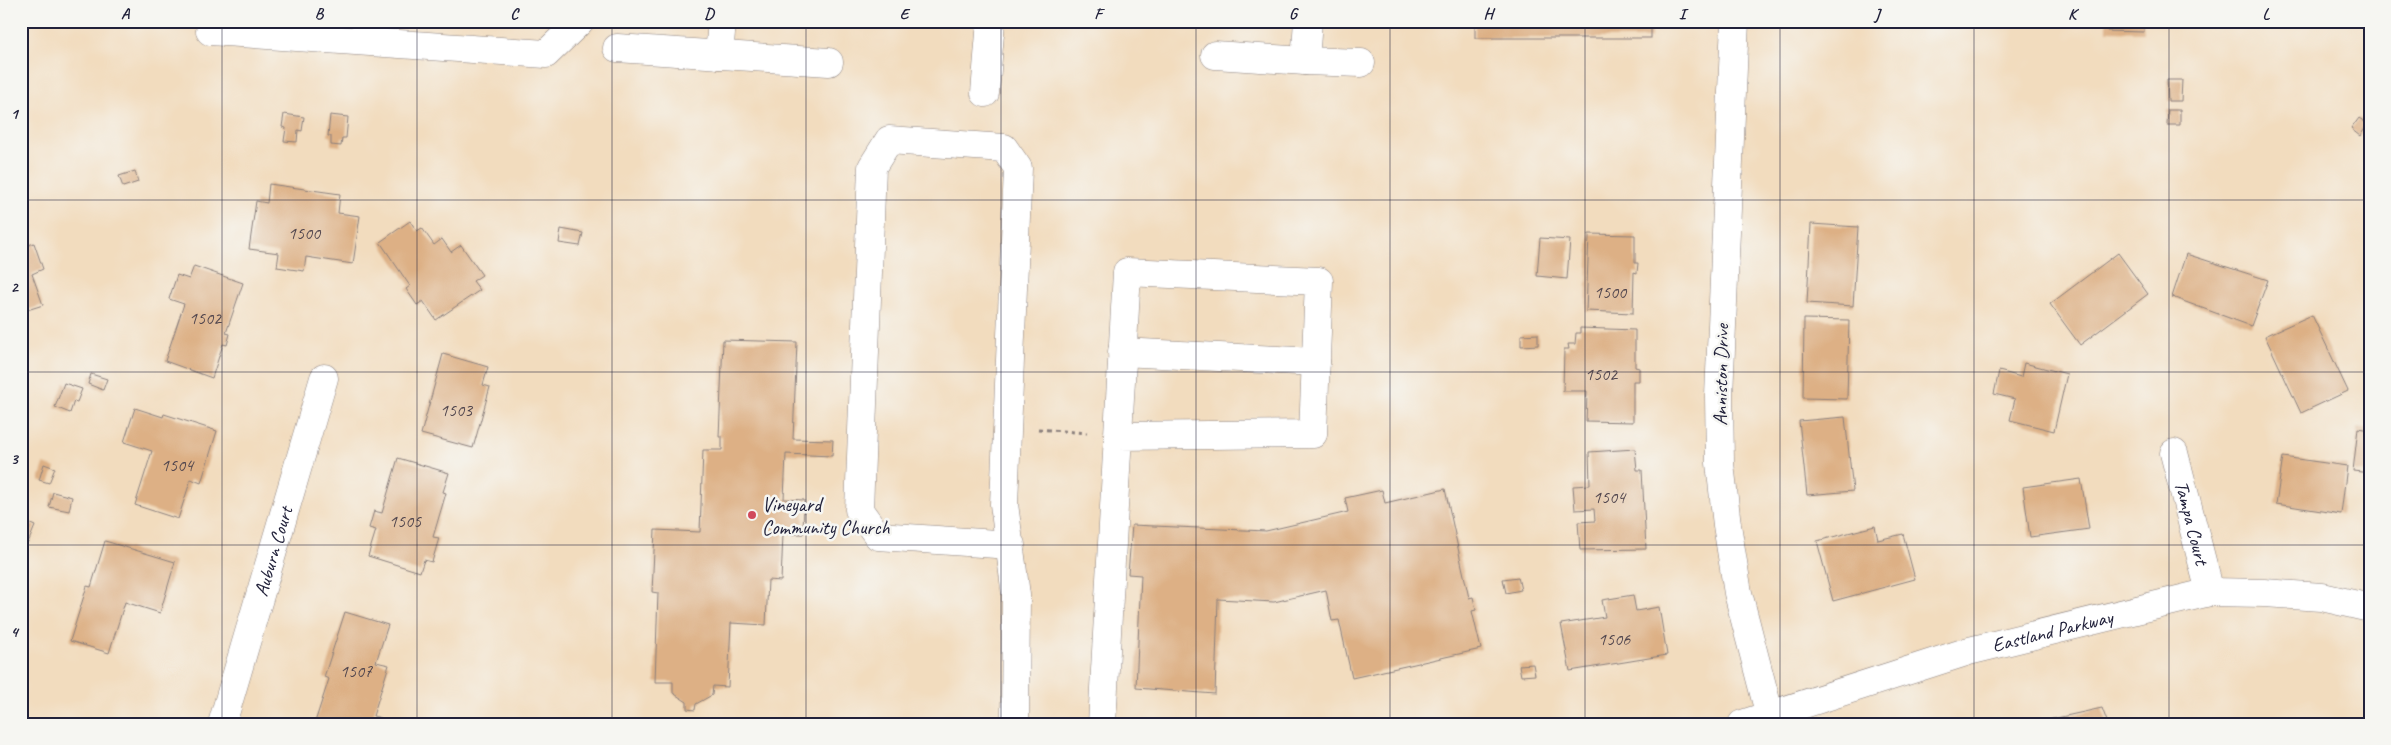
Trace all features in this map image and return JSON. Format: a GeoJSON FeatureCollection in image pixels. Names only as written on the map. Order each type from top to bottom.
{"type":"FeatureCollection","features":[{"type":"Feature","properties":{"kind":"street"},"geometry":{"type":"LineString","coordinates":[[210,31],[546,54],[580,21]]}},
{"type":"Feature","properties":{"kind":"street"},"geometry":{"type":"LineString","coordinates":[[719,55],[722,21]]}},
{"type":"Feature","properties":{"kind":"street"},"geometry":{"type":"LineString","coordinates":[[985,93],[991,21]]}},
{"type":"Feature","properties":{"kind":"street"},"geometry":{"type":"LineString","coordinates":[[1305,61],[1308,21]]}},
{"type":"Feature","properties":{"kind":"street","name":"Anniston Drive"},"geometry":{"type":"LineString","coordinates":[[1735,21],[1719,396],[1720,463],[1727,526],[1738,593],[1771,720]]}},
{"type":"Feature","properties":{"kind":"street"},"geometry":{"type":"LineString","coordinates":[[617,48],[829,62]]}},
{"type":"Feature","properties":{"kind":"street"},"geometry":{"type":"LineString","coordinates":[[1215,55],[1361,63]]}},
{"type":"Feature","properties":{"kind":"street"},"geometry":{"type":"LineString","coordinates":[[1011,545],[878,536],[859,510],[872,167],[889,140],[1004,148],[1018,168],[1004,504],[1011,545],[1016,595],[1015,724]]}},
{"type":"Feature","properties":{"kind":"street"},"geometry":{"type":"LineString","coordinates":[[1102,724],[1127,272],[1319,281],[1313,434],[1118,436]]}},
{"type":"Feature","properties":{"kind":"street"},"geometry":{"type":"LineString","coordinates":[[1122,352],[1316,362]]}},
{"type":"Feature","properties":{"kind":"street","name":"Auburn Court"},"geometry":{"type":"LineString","coordinates":[[222,724],[324,378]]}},
{"type":"Feature","properties":{"kind":"street","name":"Tampa Court"},"geometry":{"type":"LineString","coordinates":[[2174,453],[2210,592]]}},
{"type":"Feature","properties":{"kind":"street","name":"Eastland Parkway"},"geometry":{"type":"LineString","coordinates":[[1742,724],[1771,720],[1969,651],[2210,592],[2322,597],[2370,608]]}},
{"type":"Feature","properties":{"kind":"path"},"geometry":{"type":"LineString","coordinates":[[1008,426],[1118,436]]}},
{"type":"Feature","properties":{"kind":"building"},"geometry":{"type":"Polygon","coordinates":[[[1475,21],[1651,21],[1651,38],[1475,38],[1475,21]]]}},
{"type":"Feature","properties":{"kind":"building"},"geometry":{"type":"Polygon","coordinates":[[[1923,21],[1976,21],[1976,27],[1923,26],[1923,21]]]}},
{"type":"Feature","properties":{"kind":"building"},"geometry":{"type":"Polygon","coordinates":[[[2107,21],[2143,21],[2144,32],[2107,31],[2107,21]]]}},
{"type":"Feature","properties":{"kind":"building"},"geometry":{"type":"Polygon","coordinates":[[[2167,80],[2182,80],[2181,101],[2168,101],[2167,80]]]}},
{"type":"Feature","properties":{"kind":"building"},"geometry":{"type":"Polygon","coordinates":[[[2168,110],[2180,110],[2180,125],[2167,125],[2168,110]]]}},
{"type":"Feature","properties":{"kind":"building"},"geometry":{"type":"Polygon","coordinates":[[[284,114],[304,117],[302,131],[298,130],[297,142],[284,141],[286,128],[282,127],[284,114]]]}},
{"type":"Feature","properties":{"kind":"building"},"geometry":{"type":"Polygon","coordinates":[[[330,115],[348,117],[346,138],[342,138],[341,146],[331,145],[331,136],[328,136],[330,115]]]}},
{"type":"Feature","properties":{"kind":"building"},"geometry":{"type":"Polygon","coordinates":[[[2359,118],[2368,124],[2360,136],[2351,129],[2359,118]]]}},
{"type":"Feature","properties":{"kind":"building"},"geometry":{"type":"Polygon","coordinates":[[[135,171],[138,182],[123,187],[119,176],[135,171]]]}},
{"type":"Feature","properties":{"kind":"building"},"geometry":{"type":"Polygon","coordinates":[[[269,184],[340,194],[338,213],[360,216],[353,264],[306,257],[304,271],[277,267],[279,253],[249,249],[256,201],[267,203],[269,184]]]}},
{"type":"Feature","properties":{"kind":"building"},"geometry":{"type":"Polygon","coordinates":[[[410,221],[417,231],[422,228],[434,245],[442,239],[451,252],[461,245],[482,275],[473,281],[480,290],[436,320],[423,301],[417,305],[406,289],[410,286],[380,242],[410,221]]]}},
{"type":"Feature","properties":{"kind":"building"},"geometry":{"type":"Polygon","coordinates":[[[1811,224],[1858,227],[1853,306],[1807,303],[1811,224]]]}},
{"type":"Feature","properties":{"kind":"building"},"geometry":{"type":"Polygon","coordinates":[[[561,229],[583,233],[580,246],[559,243],[561,229]]]}},
{"type":"Feature","properties":{"kind":"building"},"geometry":{"type":"Polygon","coordinates":[[[1589,234],[1635,235],[1635,263],[1638,263],[1637,273],[1634,272],[1633,313],[1586,311],[1589,234]]]}},
{"type":"Feature","properties":{"kind":"building"},"geometry":{"type":"Polygon","coordinates":[[[1540,238],[1570,240],[1567,279],[1537,276],[1540,238]]]}},
{"type":"Feature","properties":{"kind":"building"},"geometry":{"type":"Polygon","coordinates":[[[34,243],[43,269],[32,274],[43,305],[21,312],[21,248],[34,243]]]}},
{"type":"Feature","properties":{"kind":"building"},"geometry":{"type":"Polygon","coordinates":[[[2118,253],[2148,294],[2080,345],[2050,304],[2118,253]]]}},
{"type":"Feature","properties":{"kind":"building"},"geometry":{"type":"Polygon","coordinates":[[[2186,254],[2268,280],[2251,326],[2172,297],[2186,254]]]}},
{"type":"Feature","properties":{"kind":"building"},"geometry":{"type":"Polygon","coordinates":[[[194,266],[243,283],[226,333],[230,334],[227,345],[223,344],[212,378],[165,361],[184,304],[169,299],[177,275],[189,279],[194,266]]]}},
{"type":"Feature","properties":{"kind":"building"},"geometry":{"type":"Polygon","coordinates":[[[2312,315],[2348,391],[2301,413],[2265,336],[2312,315]]]}},
{"type":"Feature","properties":{"kind":"building"},"geometry":{"type":"Polygon","coordinates":[[[1804,319],[1849,320],[1847,399],[1803,398],[1804,319]]]}},
{"type":"Feature","properties":{"kind":"building"},"geometry":{"type":"Polygon","coordinates":[[[1580,328],[1635,330],[1635,367],[1639,368],[1639,381],[1633,381],[1633,422],[1586,421],[1587,391],[1563,391],[1564,349],[1569,349],[1568,344],[1575,344],[1576,333],[1580,333],[1580,328]]]}},
{"type":"Feature","properties":{"kind":"building"},"geometry":{"type":"Polygon","coordinates":[[[1538,334],[1538,345],[1521,346],[1521,335],[1538,334]]]}},
{"type":"Feature","properties":{"kind":"building","name":"Vineyard Community Church"},"geometry":{"type":"Polygon","coordinates":[[[723,340],[797,342],[793,439],[833,440],[832,456],[786,454],[784,499],[804,500],[803,534],[783,534],[781,581],[768,580],[766,625],[731,623],[728,687],[713,686],[712,695],[696,704],[695,710],[687,709],[687,702],[673,693],[673,682],[655,682],[658,593],[652,592],[655,530],[700,532],[703,450],[722,450],[722,437],[719,437],[723,340]]]}},
{"type":"Feature","properties":{"kind":"building"},"geometry":{"type":"Polygon","coordinates":[[[443,354],[488,367],[483,385],[490,387],[473,448],[421,434],[443,354]]]}},
{"type":"Feature","properties":{"kind":"building"},"geometry":{"type":"Polygon","coordinates":[[[2024,363],[2067,374],[2054,431],[2010,420],[2015,399],[1994,394],[1999,371],[2021,377],[2024,363]]]}},
{"type":"Feature","properties":{"kind":"building"},"geometry":{"type":"Polygon","coordinates":[[[91,374],[107,379],[103,390],[88,384],[91,374]]]}},
{"type":"Feature","properties":{"kind":"building"},"geometry":{"type":"Polygon","coordinates":[[[64,383],[82,389],[77,402],[74,401],[70,413],[55,407],[64,383]]]}},
{"type":"Feature","properties":{"kind":"building"},"geometry":{"type":"Polygon","coordinates":[[[135,408],[163,417],[164,414],[217,431],[201,483],[191,479],[178,519],[135,505],[152,451],[124,442],[135,408]]]}},
{"type":"Feature","properties":{"kind":"building"},"geometry":{"type":"Polygon","coordinates":[[[1845,417],[1853,491],[1807,495],[1799,421],[1845,417]]]}},
{"type":"Feature","properties":{"kind":"building"},"geometry":{"type":"Polygon","coordinates":[[[2358,428],[2370,430],[2370,473],[2353,471],[2358,428]]]}},
{"type":"Feature","properties":{"kind":"building"},"geometry":{"type":"Polygon","coordinates":[[[1635,449],[1637,470],[1642,470],[1646,549],[1580,550],[1578,522],[1595,521],[1594,509],[1575,510],[1573,486],[1590,485],[1589,452],[1635,449]]]}},
{"type":"Feature","properties":{"kind":"building"},"geometry":{"type":"Polygon","coordinates":[[[2283,457],[2347,466],[2341,514],[2276,504],[2283,457]]]}},
{"type":"Feature","properties":{"kind":"building"},"geometry":{"type":"Polygon","coordinates":[[[398,458],[449,473],[443,492],[446,493],[433,537],[439,538],[432,562],[424,560],[420,572],[368,556],[376,530],[369,528],[374,511],[382,513],[398,458]]]}},
{"type":"Feature","properties":{"kind":"building"},"geometry":{"type":"Polygon","coordinates":[[[44,464],[55,468],[49,483],[39,480],[44,464]]]}},
{"type":"Feature","properties":{"kind":"building"},"geometry":{"type":"Polygon","coordinates":[[[2081,479],[2089,529],[2030,537],[2023,487],[2081,479]]]}},
{"type":"Feature","properties":{"kind":"building"},"geometry":{"type":"Polygon","coordinates":[[[1445,489],[1469,598],[1473,597],[1476,610],[1472,611],[1481,649],[1352,678],[1339,620],[1332,621],[1326,590],[1274,602],[1218,599],[1215,694],[1136,688],[1141,575],[1128,574],[1132,525],[1266,531],[1348,512],[1345,498],[1382,490],[1385,503],[1445,489]]]}},
{"type":"Feature","properties":{"kind":"building"},"geometry":{"type":"Polygon","coordinates":[[[53,492],[72,497],[69,511],[49,507],[53,492]]]}},
{"type":"Feature","properties":{"kind":"building"},"geometry":{"type":"Polygon","coordinates":[[[24,521],[35,526],[28,543],[21,540],[21,526],[24,521]]]}},
{"type":"Feature","properties":{"kind":"building"},"geometry":{"type":"Polygon","coordinates":[[[1875,526],[1878,540],[1903,534],[1915,579],[1833,601],[1817,541],[1875,526]]]}},
{"type":"Feature","properties":{"kind":"building"},"geometry":{"type":"Polygon","coordinates":[[[105,541],[175,562],[160,613],[125,602],[109,653],[70,641],[87,586],[91,587],[105,541]]]}},
{"type":"Feature","properties":{"kind":"building"},"geometry":{"type":"Polygon","coordinates":[[[1518,577],[1521,590],[1506,593],[1503,579],[1518,577]]]}},
{"type":"Feature","properties":{"kind":"building"},"geometry":{"type":"Polygon","coordinates":[[[1633,595],[1636,611],[1659,607],[1667,655],[1570,671],[1561,624],[1605,617],[1602,600],[1633,595]]]}},
{"type":"Feature","properties":{"kind":"building"},"geometry":{"type":"Polygon","coordinates":[[[345,612],[388,625],[376,662],[389,665],[373,716],[381,718],[379,724],[315,722],[329,679],[324,677],[345,612]]]}},
{"type":"Feature","properties":{"kind":"building"},"geometry":{"type":"Polygon","coordinates":[[[1533,664],[1535,675],[1521,676],[1519,665],[1533,664]]]}},
{"type":"Feature","properties":{"kind":"building"},"geometry":{"type":"Polygon","coordinates":[[[2102,708],[2108,724],[2034,724],[2034,723],[2102,708]]]}},
{"type":"Feature","properties":{"kind":"place","name":"Vineyard Community Church"},"geometry":{"type":"Point","coordinates":[752,515]}}]}
